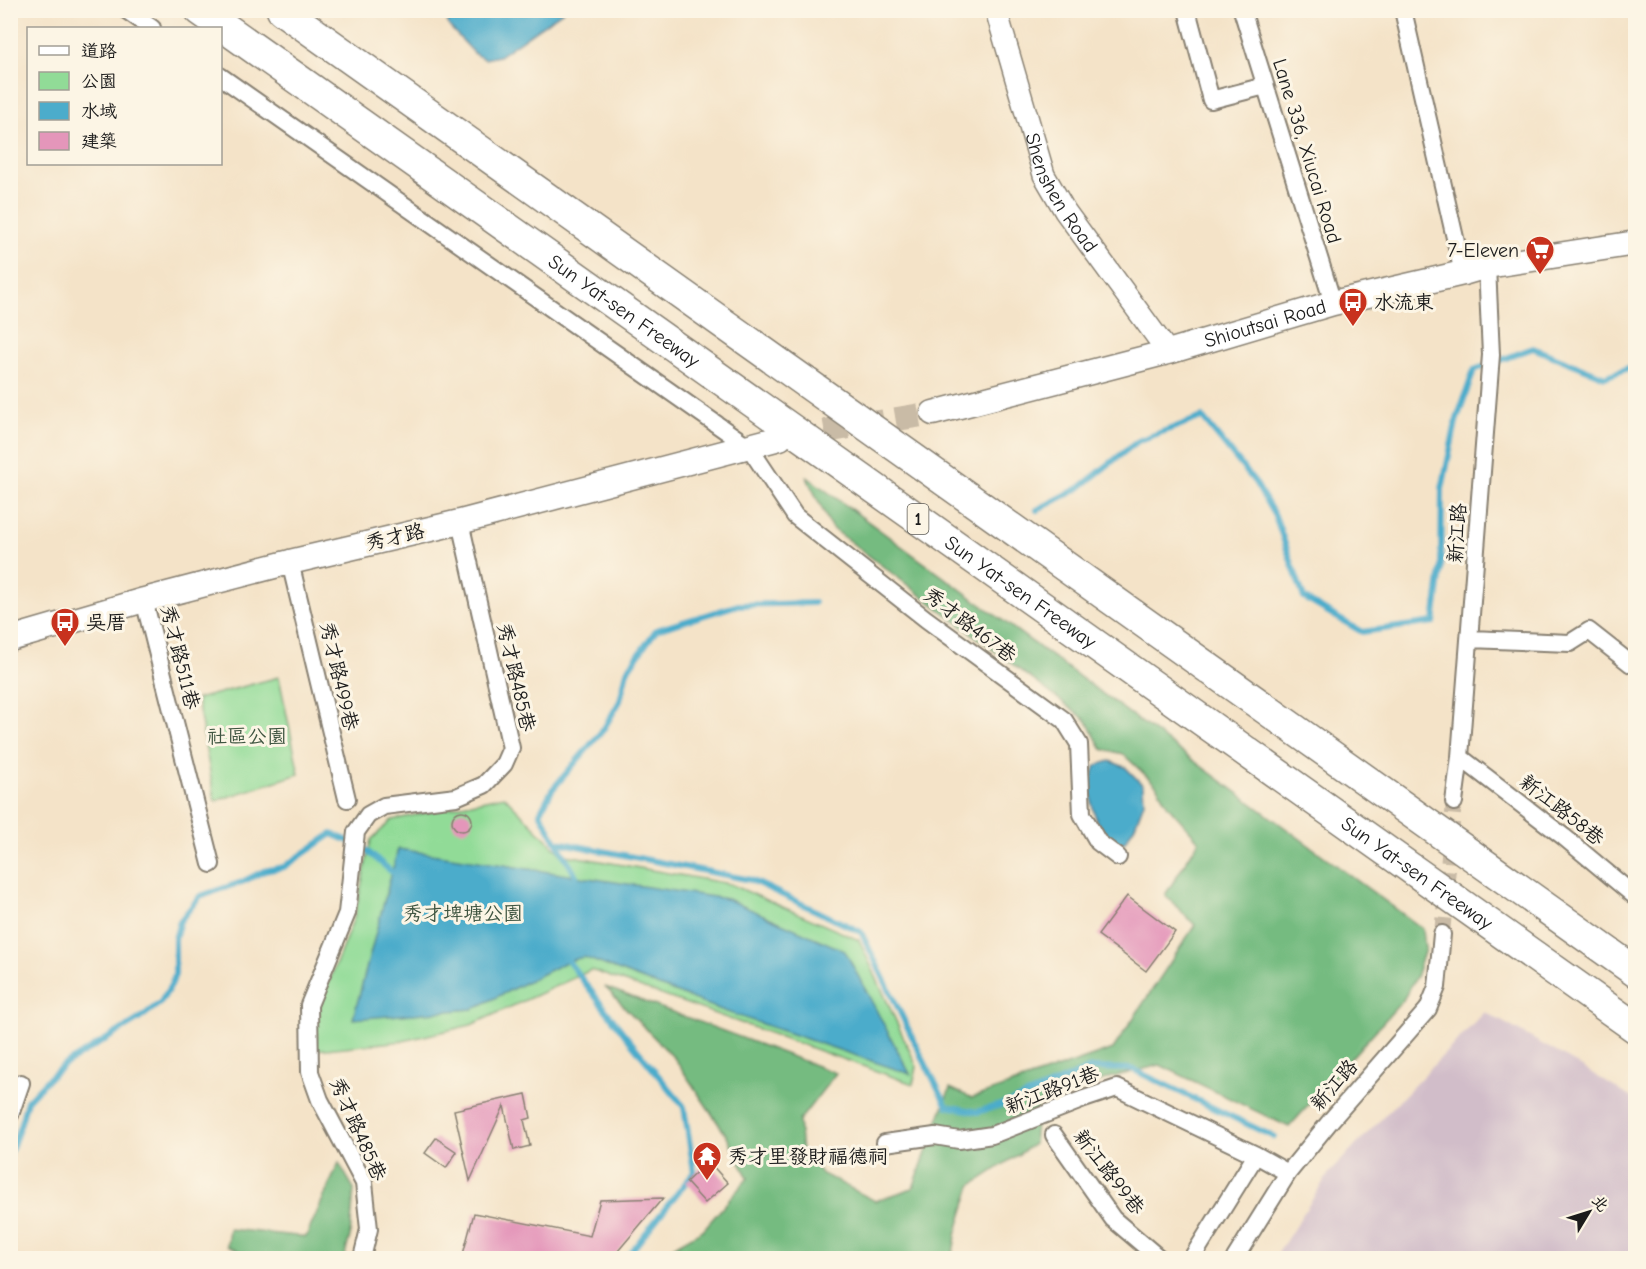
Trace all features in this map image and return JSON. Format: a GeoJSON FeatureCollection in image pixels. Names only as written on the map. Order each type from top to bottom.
{"type":"FeatureCollection","features":[{"type":"Feature","properties":{"kind":"highway","name":"Sun Yat-sen Freeway"},"geometry":{"type":"LineString","coordinates":[[200,10],[1635,1028]]}},
{"type":"Feature","properties":{"kind":"highway","name":"1"},"geometry":{"type":"LineString","coordinates":[[282,10],[1635,972]]}},
{"type":"Feature","properties":{"kind":"main road","name":"Shioutsai Road"},"geometry":{"type":"LineString","coordinates":[[933,413],[1168,352],[1333,303],[1487,266],[1635,243]]}},
{"type":"Feature","properties":{"kind":"main road","name":"秀才路"},"geometry":{"type":"LineString","coordinates":[[10,639],[144,600],[290,562],[460,522],[780,438]]}},
{"type":"Feature","properties":{"kind":"street"},"geometry":{"type":"LineString","coordinates":[[126,10],[151,27]]}},
{"type":"Feature","properties":{"kind":"street","name":"Shenshen Road"},"geometry":{"type":"LineString","coordinates":[[996,10],[1044,175],[1065,211],[1168,352]]}},
{"type":"Feature","properties":{"kind":"street"},"geometry":{"type":"LineString","coordinates":[[1187,10],[1211,100],[1265,87]]}},
{"type":"Feature","properties":{"kind":"street","name":"Lane 336, Xiucai Road"},"geometry":{"type":"LineString","coordinates":[[1242,10],[1333,303]]}},
{"type":"Feature","properties":{"kind":"street"},"geometry":{"type":"LineString","coordinates":[[1403,10],[1463,273]]}},
{"type":"Feature","properties":{"kind":"street"},"geometry":{"type":"LineString","coordinates":[[222,77],[750,447]]}},
{"type":"Feature","properties":{"kind":"street","name":"新江路"},"geometry":{"type":"LineString","coordinates":[[1454,802],[1470,639],[1491,355],[1487,266]]}},
{"type":"Feature","properties":{"kind":"street","name":"秀才路467巷"},"geometry":{"type":"LineString","coordinates":[[750,447],[795,516],[926,619],[1064,720],[1079,744],[1082,814],[1098,842],[1118,857]]}},
{"type":"Feature","properties":{"kind":"street","name":"秀才路485巷"},"geometry":{"type":"LineString","coordinates":[[362,1258],[369,1229],[364,1183],[320,1100],[310,1072],[309,1005],[347,914],[356,832],[368,815],[384,806],[456,797],[484,785],[504,764],[511,748],[460,522]]}},
{"type":"Feature","properties":{"kind":"street","name":"秀才路499巷"},"geometry":{"type":"LineString","coordinates":[[290,562],[346,799]]}},
{"type":"Feature","properties":{"kind":"street","name":"秀才路511巷"},"geometry":{"type":"LineString","coordinates":[[144,600],[211,864]]}},
{"type":"Feature","properties":{"kind":"street"},"geometry":{"type":"LineString","coordinates":[[1470,639],[1570,643],[1589,631],[1631,664],[1635,658]]}},
{"type":"Feature","properties":{"kind":"street","name":"新江路58巷"},"geometry":{"type":"LineString","coordinates":[[1460,757],[1564,837],[1635,897]]}},
{"type":"Feature","properties":{"kind":"street","name":"新江路"},"geometry":{"type":"LineString","coordinates":[[1235,1258],[1288,1173],[1428,1009],[1437,987],[1442,934]]}},
{"type":"Feature","properties":{"kind":"street"},"geometry":{"type":"LineString","coordinates":[[10,1115],[21,1083]]}},
{"type":"Feature","properties":{"kind":"street","name":"新江路91巷"},"geometry":{"type":"LineString","coordinates":[[885,1143],[935,1136],[959,1140],[992,1135],[1117,1088],[1256,1155],[1288,1173]]}},
{"type":"Feature","properties":{"kind":"street","name":"新江路99巷"},"geometry":{"type":"LineString","coordinates":[[1054,1135],[1113,1219],[1159,1258]]}},
{"type":"Feature","properties":{"kind":"street"},"geometry":{"type":"LineString","coordinates":[[1192,1258],[1256,1155]]}},
{"type":"Feature","properties":{"kind":"shaded area"},"geometry":{"type":"Polygon","coordinates":[[[1485,1012],[1574,1062],[1635,1100],[1635,1258],[1275,1258],[1329,1173],[1485,1012]]]}},
{"type":"Feature","properties":{"kind":"green space"},"geometry":{"type":"Polygon","coordinates":[[[806,476],[1423,929],[1425,949],[1416,977],[1403,1000],[1289,1127],[1160,1065],[1109,1078],[1038,1103],[1034,1144],[971,1186],[957,1231],[952,1258],[659,1258],[669,1249],[703,1230],[748,1178],[726,1135],[675,1059],[605,987],[836,1073],[799,1121],[802,1151],[821,1173],[875,1201],[913,1188],[950,1088],[972,1098],[1113,1049],[1195,925],[1165,895],[1199,841],[1168,806],[1156,785],[1123,754],[1102,749],[1086,720],[831,527],[806,476]]]}},
{"type":"Feature","properties":{"kind":"green space","name":"社區公園"},"geometry":{"type":"Polygon","coordinates":[[[279,677],[299,774],[215,801],[197,699],[279,677]]]}},
{"type":"Feature","properties":{"kind":"green space","name":"秀才埤塘公園"},"geometry":{"type":"Polygon","coordinates":[[[504,796],[561,854],[730,884],[859,940],[917,1067],[913,1084],[591,970],[471,1025],[403,1041],[316,1050],[316,1015],[355,915],[371,840],[392,820],[504,796]]]}},
{"type":"Feature","properties":{"kind":"green space"},"geometry":{"type":"Polygon","coordinates":[[[339,1163],[354,1189],[350,1236],[344,1258],[269,1258],[240,1252],[227,1246],[229,1229],[306,1237],[339,1163]]]}},
{"type":"Feature","properties":{"kind":"water"},"geometry":{"type":"Polygon","coordinates":[[[448,10],[563,11],[499,56],[485,59],[476,55],[449,26],[446,15],[448,10]]]}},
{"type":"Feature","properties":{"kind":"water"},"geometry":{"type":"Polygon","coordinates":[[[1110,761],[1125,767],[1143,785],[1144,802],[1135,826],[1124,843],[1111,840],[1097,824],[1092,804],[1090,782],[1096,765],[1110,761]]]}},
{"type":"Feature","properties":{"kind":"water","name":"秀才埤塘公園"},"geometry":{"type":"Polygon","coordinates":[[[398,849],[727,899],[845,951],[910,1074],[724,1011],[584,957],[568,961],[473,1009],[353,1019],[398,849]]]}},
{"type":"Feature","properties":{"kind":"building"},"geometry":{"type":"Polygon","coordinates":[[[458,811],[466,811],[472,817],[472,825],[466,831],[458,831],[452,825],[452,817],[458,811]]]}},
{"type":"Feature","properties":{"kind":"building"},"geometry":{"type":"Polygon","coordinates":[[[1127,896],[1175,932],[1146,971],[1098,935],[1127,896]]]}},
{"type":"Feature","properties":{"kind":"building"},"geometry":{"type":"Polygon","coordinates":[[[526,1094],[531,1118],[524,1120],[530,1146],[514,1150],[504,1106],[470,1181],[454,1110],[526,1094]]]}},
{"type":"Feature","properties":{"kind":"building"},"geometry":{"type":"Polygon","coordinates":[[[436,1138],[457,1152],[446,1168],[425,1153],[436,1138]]]}},
{"type":"Feature","properties":{"kind":"building","name":"秀才里發財福德祠"},"geometry":{"type":"Polygon","coordinates":[[[708,1161],[728,1183],[705,1203],[686,1182],[708,1161]]]}},
{"type":"Feature","properties":{"kind":"building"},"geometry":{"type":"Polygon","coordinates":[[[663,1198],[612,1258],[462,1258],[474,1213],[590,1236],[600,1200],[663,1198]]]}},
{"type":"Feature","properties":{"kind":"waterway"},"geometry":{"type":"LineString","coordinates":[[1037,510],[1079,488],[1138,441],[1202,417],[1255,482],[1276,518],[1304,598],[1362,632],[1434,622],[1441,570],[1442,489],[1456,422],[1474,370],[1533,348],[1605,377],[1636,365]]}},
{"type":"Feature","properties":{"kind":"waterway"},"geometry":{"type":"LineString","coordinates":[[575,882],[576,876],[540,813],[552,790],[603,730],[620,701],[627,671],[656,630],[738,605],[814,603]]}},
{"type":"Feature","properties":{"kind":"waterway"},"geometry":{"type":"LineString","coordinates":[[10,1153],[27,1101],[46,1081],[64,1065],[139,1019],[161,1002],[175,974],[175,939],[180,921],[200,896],[242,882],[264,871],[284,867],[332,834],[361,846],[392,872],[398,873]]}},
{"type":"Feature","properties":{"kind":"waterway"},"geometry":{"type":"LineString","coordinates":[[557,842],[751,880],[861,932],[947,1106],[977,1112],[1011,1102],[1091,1068],[1132,1069],[1274,1137]]}},
{"type":"Feature","properties":{"kind":"waterway"},"geometry":{"type":"LineString","coordinates":[[569,955],[568,961],[684,1107],[694,1172],[626,1258]]}},
{"type":"Feature","properties":{"kind":"tunnel"},"geometry":{"type":"LineString","coordinates":[[789,437],[933,413]]}},
{"type":"Feature","properties":{"kind":"tunnel"},"geometry":{"type":"LineString","coordinates":[[1442,934],[1454,802]]}},
{"type":"Feature","properties":{"kind":"place","name":"7-Eleven"},"geometry":{"type":"Point","coordinates":[1540,276]}},
{"type":"Feature","properties":{"kind":"place","name":"水流東"},"geometry":{"type":"Point","coordinates":[1353,328]}},
{"type":"Feature","properties":{"kind":"place","name":"吳厝"},"geometry":{"type":"Point","coordinates":[65,648]}},
{"type":"Feature","properties":{"kind":"place","name":"秀才里發財福德祠"},"geometry":{"type":"Point","coordinates":[707,1182]}}]}
